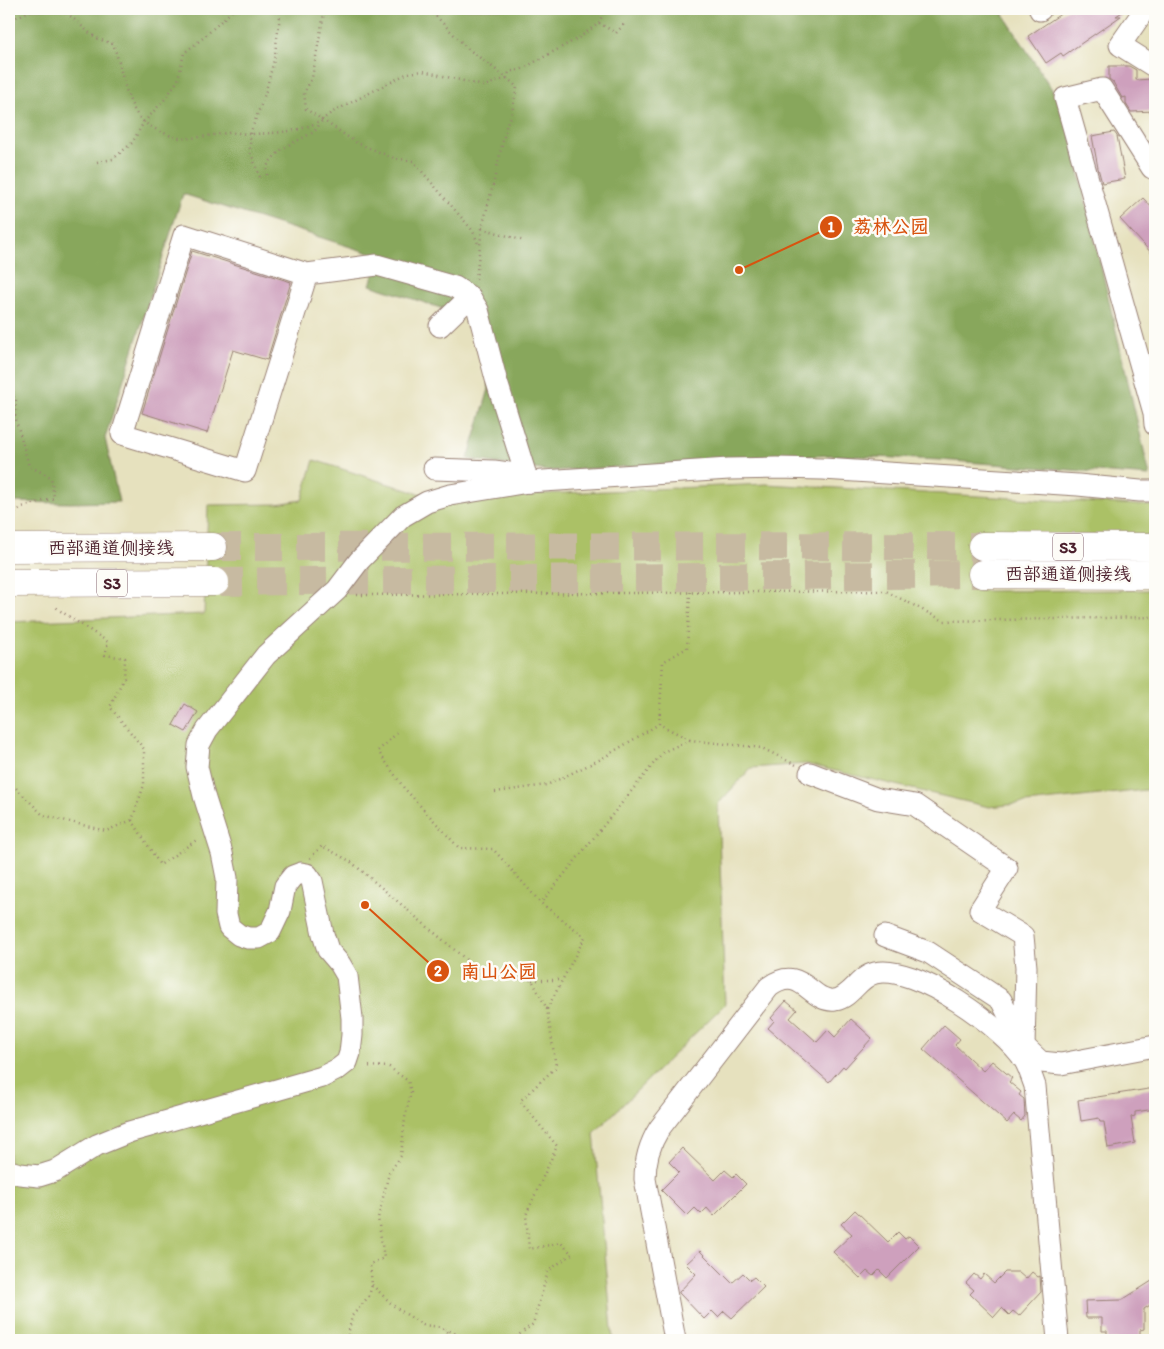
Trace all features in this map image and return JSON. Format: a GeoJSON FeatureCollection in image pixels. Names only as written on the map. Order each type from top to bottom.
{"type":"FeatureCollection","features":[{"type":"Feature","properties":{"kind":"highway","name":"西部通道侧接线"},"geometry":{"type":"LineString","coordinates":[[982,546],[1155,547]]}},
{"type":"Feature","properties":{"kind":"highway","name":"西部通道侧接线"},"geometry":{"type":"LineString","coordinates":[[9,548],[213,547]]}},
{"type":"Feature","properties":{"kind":"highway","name":"西部通道侧接线"},"geometry":{"type":"LineString","coordinates":[[982,574],[1155,575]]}},
{"type":"Feature","properties":{"kind":"highway","name":"西部通道侧接线"},"geometry":{"type":"LineString","coordinates":[[9,584],[215,582]]}},
{"type":"Feature","properties":{"kind":"street"},"geometry":{"type":"LineString","coordinates":[[1145,9],[1120,46],[1155,67]]}},
{"type":"Feature","properties":{"kind":"street"},"geometry":{"type":"LineString","coordinates":[[1155,167],[1152,168],[1102,89],[1065,98],[1155,417]]}},
{"type":"Feature","properties":{"kind":"street"},"geometry":{"type":"LineString","coordinates":[[307,274],[245,472],[122,434],[184,235],[307,274],[377,265],[455,288],[470,297],[478,310],[496,380],[528,482]]}},
{"type":"Feature","properties":{"kind":"street"},"geometry":{"type":"LineString","coordinates":[[440,326],[470,297]]}},
{"type":"Feature","properties":{"kind":"street"},"geometry":{"type":"LineString","coordinates":[[9,1171],[39,1176],[56,1171],[97,1145],[129,1132],[322,1077],[347,1062],[350,1053],[352,1018],[347,976],[328,950],[312,881],[307,874],[301,873],[293,876],[285,886],[280,910],[270,932],[259,938],[248,938],[239,935],[229,927],[226,914],[227,878],[222,853],[197,767],[199,744],[207,730],[266,655],[337,590],[359,561],[403,516],[427,502],[450,495],[528,482],[729,469],[823,468],[1155,491]]}},
{"type":"Feature","properties":{"kind":"street"},"geometry":{"type":"LineString","coordinates":[[434,469],[509,473],[528,482]]}},
{"type":"Feature","properties":{"kind":"street"},"geometry":{"type":"LineString","coordinates":[[810,772],[878,799],[915,805],[1008,868],[980,910],[1023,936],[1026,967],[1024,1046]]}},
{"type":"Feature","properties":{"kind":"street"},"geometry":{"type":"LineString","coordinates":[[885,936],[928,952],[1001,1000],[1024,1046],[1041,1062],[1061,1064],[1155,1046]]}},
{"type":"Feature","properties":{"kind":"street"},"geometry":{"type":"LineString","coordinates":[[675,1340],[644,1179],[645,1166],[652,1141],[659,1129],[769,987],[775,983],[789,980],[796,981],[803,983],[823,998],[834,1000],[844,997],[861,979],[874,973],[889,972],[928,985],[964,1005],[997,1030],[1025,1061],[1035,1086],[1058,1340]]}},
{"type":"Feature","properties":{"kind":"path"},"geometry":{"type":"LineString","coordinates":[[9,24],[17,17],[33,9]]}},
{"type":"Feature","properties":{"kind":"path"},"geometry":{"type":"LineString","coordinates":[[57,9],[64,11],[94,36],[113,44],[124,84],[135,110],[144,122],[176,138],[298,130],[314,124],[331,113],[408,73],[423,71],[484,86],[507,78]]}},
{"type":"Feature","properties":{"kind":"path"},"geometry":{"type":"LineString","coordinates":[[97,162],[113,159],[132,143],[144,122],[165,99],[178,80],[184,53],[234,9]]}},
{"type":"Feature","properties":{"kind":"path"},"geometry":{"type":"LineString","coordinates":[[260,176],[250,151],[250,134],[265,94],[274,60],[281,9]]}},
{"type":"Feature","properties":{"kind":"path"},"geometry":{"type":"LineString","coordinates":[[328,9],[324,13],[312,78],[304,93],[306,109],[357,143],[394,158],[413,161],[473,231],[480,248]]}},
{"type":"Feature","properties":{"kind":"path"},"geometry":{"type":"LineString","coordinates":[[429,9],[467,48],[517,87],[482,228],[476,283],[470,297]]}},
{"type":"Feature","properties":{"kind":"path"},"geometry":{"type":"LineString","coordinates":[[507,78],[508,72],[522,69],[580,37],[599,23],[605,9]]}},
{"type":"Feature","properties":{"kind":"path"},"geometry":{"type":"LineString","coordinates":[[599,23],[616,33],[626,22]]}},
{"type":"Feature","properties":{"kind":"path"},"geometry":{"type":"LineString","coordinates":[[267,175],[267,166],[272,159],[284,148],[314,132],[323,119]]}},
{"type":"Feature","properties":{"kind":"path"},"geometry":{"type":"LineString","coordinates":[[482,228],[524,240]]}},
{"type":"Feature","properties":{"kind":"path"},"geometry":{"type":"LineString","coordinates":[[9,394],[16,398],[16,416],[29,466],[51,477],[54,498],[22,507],[9,518]]}},
{"type":"Feature","properties":{"kind":"path"},"geometry":{"type":"LineString","coordinates":[[330,595],[886,591],[944,621],[1155,617]]}},
{"type":"Feature","properties":{"kind":"path"},"geometry":{"type":"LineString","coordinates":[[659,724],[663,662],[687,648],[690,592]]}},
{"type":"Feature","properties":{"kind":"path"},"geometry":{"type":"LineString","coordinates":[[9,781],[43,814],[106,831],[132,820],[144,785],[144,750],[110,707],[124,678],[125,658],[105,655],[108,642],[59,610],[53,604]]}},
{"type":"Feature","properties":{"kind":"path"},"geometry":{"type":"LineString","coordinates":[[659,724],[690,740],[762,748],[810,772]]}},
{"type":"Feature","properties":{"kind":"path"},"geometry":{"type":"LineString","coordinates":[[495,792],[547,785],[601,759],[659,724]]}},
{"type":"Feature","properties":{"kind":"path"},"geometry":{"type":"LineString","coordinates":[[397,733],[378,751],[404,788],[459,848],[493,849],[541,903],[585,937],[547,1009]]}},
{"type":"Feature","properties":{"kind":"path"},"geometry":{"type":"LineString","coordinates":[[541,903],[663,752],[690,740]]}},
{"type":"Feature","properties":{"kind":"path"},"geometry":{"type":"LineString","coordinates":[[132,820],[160,865],[214,829]]}},
{"type":"Feature","properties":{"kind":"path"},"geometry":{"type":"LineString","coordinates":[[293,876],[322,846],[350,861],[483,974],[532,980],[562,980]]}},
{"type":"Feature","properties":{"kind":"path"},"geometry":{"type":"LineString","coordinates":[[512,1340],[533,1324],[548,1270],[572,1254],[561,1243],[529,1249],[526,1215],[557,1146],[520,1101],[556,1067],[547,1009],[532,980]]}},
{"type":"Feature","properties":{"kind":"path"},"geometry":{"type":"LineString","coordinates":[[347,1062],[365,1066],[389,1067],[408,1080],[411,1092],[405,1118],[401,1156],[389,1173],[378,1218],[384,1258],[370,1264],[372,1285],[369,1296],[352,1316],[347,1340]]}},
{"type":"Feature","properties":{"kind":"path"},"geometry":{"type":"LineString","coordinates":[[372,1285],[395,1307],[423,1325],[441,1327],[471,1340]]}},
{"type":"Feature","properties":{"kind":"path"},"geometry":{"type":"LineString","coordinates":[[441,1327],[453,1337],[453,1340]]}},
{"type":"Feature","properties":{"kind":"green space"},"geometry":{"type":"Polygon","coordinates":[[[9,9],[1000,9],[1064,108],[1150,476],[940,460],[831,455],[548,471],[468,459],[489,389],[482,308],[444,309],[370,285],[379,256],[183,194],[105,438],[119,502],[9,502],[9,9]]]}},
{"type":"Feature","properties":{"kind":"green space"},"geometry":{"type":"Polygon","coordinates":[[[314,460],[417,493],[464,502],[540,494],[766,484],[1155,506],[1155,536],[974,534],[975,591],[1155,590],[1155,789],[989,807],[806,764],[751,768],[718,804],[725,1004],[594,1133],[613,1340],[9,1340],[9,622],[204,614],[208,505],[277,504],[302,500],[314,460]]]}},
{"type":"Feature","properties":{"kind":"building"},"geometry":{"type":"Polygon","coordinates":[[[1068,9],[1127,9],[1116,16],[1121,16],[1063,56],[1061,53],[1046,63],[1028,36],[1068,9]]]}},
{"type":"Feature","properties":{"kind":"building"},"geometry":{"type":"Polygon","coordinates":[[[1109,66],[1129,66],[1136,70],[1136,80],[1152,79],[1153,91],[1155,91],[1155,111],[1131,112],[1126,104],[1126,97],[1122,98],[1113,82],[1109,79],[1109,66]]]}},
{"type":"Feature","properties":{"kind":"building"},"geometry":{"type":"Polygon","coordinates":[[[1114,132],[1117,136],[1125,179],[1102,183],[1092,136],[1114,132]]]}},
{"type":"Feature","properties":{"kind":"building"},"geometry":{"type":"Polygon","coordinates":[[[1143,198],[1155,211],[1155,257],[1120,219],[1143,198]]]}},
{"type":"Feature","properties":{"kind":"building"},"geometry":{"type":"Polygon","coordinates":[[[192,251],[291,282],[267,360],[233,350],[207,433],[142,413],[192,251]]]}},
{"type":"Feature","properties":{"kind":"building"},"geometry":{"type":"Polygon","coordinates":[[[185,704],[198,712],[186,732],[173,725],[185,704]]]}},
{"type":"Feature","properties":{"kind":"building"},"geometry":{"type":"Polygon","coordinates":[[[786,1001],[797,1010],[790,1018],[817,1042],[828,1030],[835,1037],[851,1019],[872,1038],[845,1068],[843,1066],[829,1082],[768,1028],[774,1021],[771,1018],[786,1001]]]}},
{"type":"Feature","properties":{"kind":"building"},"geometry":{"type":"Polygon","coordinates":[[[944,1025],[960,1039],[955,1045],[983,1071],[992,1061],[1012,1078],[1009,1082],[1021,1092],[1019,1095],[1024,1099],[1025,1116],[1021,1121],[1014,1115],[1007,1123],[923,1049],[944,1025]]]}},
{"type":"Feature","properties":{"kind":"building"},"geometry":{"type":"Polygon","coordinates":[[[1155,1088],[1155,1109],[1135,1112],[1135,1116],[1131,1117],[1135,1143],[1108,1148],[1104,1122],[1100,1122],[1099,1118],[1081,1121],[1078,1100],[1155,1088]]]}},
{"type":"Feature","properties":{"kind":"building"},"geometry":{"type":"Polygon","coordinates":[[[682,1148],[715,1180],[725,1170],[733,1177],[736,1174],[746,1184],[714,1216],[707,1208],[701,1214],[695,1208],[687,1216],[661,1190],[679,1172],[669,1162],[682,1148]]]}},
{"type":"Feature","properties":{"kind":"building"},"geometry":{"type":"Polygon","coordinates":[[[855,1210],[888,1242],[898,1232],[905,1239],[909,1236],[919,1246],[887,1278],[879,1270],[873,1276],[867,1271],[860,1278],[833,1252],[852,1234],[841,1224],[855,1210]]]}},
{"type":"Feature","properties":{"kind":"building"},"geometry":{"type":"Polygon","coordinates":[[[700,1251],[732,1283],[743,1273],[750,1280],[754,1277],[764,1287],[732,1318],[724,1311],[718,1317],[712,1311],[704,1319],[679,1293],[696,1274],[686,1264],[700,1251]]]}},
{"type":"Feature","properties":{"kind":"building"},"geometry":{"type":"Polygon","coordinates":[[[1005,1272],[1018,1272],[1026,1279],[1032,1272],[1038,1277],[1040,1276],[1041,1292],[1019,1316],[1013,1311],[1009,1315],[1002,1308],[994,1317],[970,1294],[974,1290],[966,1283],[974,1274],[980,1279],[984,1274],[994,1283],[1005,1272]]]}},
{"type":"Feature","properties":{"kind":"building"},"geometry":{"type":"Polygon","coordinates":[[[1155,1279],[1155,1302],[1144,1309],[1144,1329],[1140,1330],[1140,1340],[1107,1340],[1107,1331],[1102,1331],[1102,1318],[1086,1318],[1085,1301],[1122,1300],[1155,1279]]]}},
{"type":"Feature","properties":{"kind":"tunnel"},"geometry":{"type":"LineString","coordinates":[[213,547],[982,546]]}},
{"type":"Feature","properties":{"kind":"tunnel"},"geometry":{"type":"LineString","coordinates":[[215,582],[982,574]]}},
{"type":"Feature","properties":{"kind":"place","name":"荔林公园"},"geometry":{"type":"Point","coordinates":[739,270]}},
{"type":"Feature","properties":{"kind":"place","name":"南山公园"},"geometry":{"type":"Point","coordinates":[365,905]}}]}
